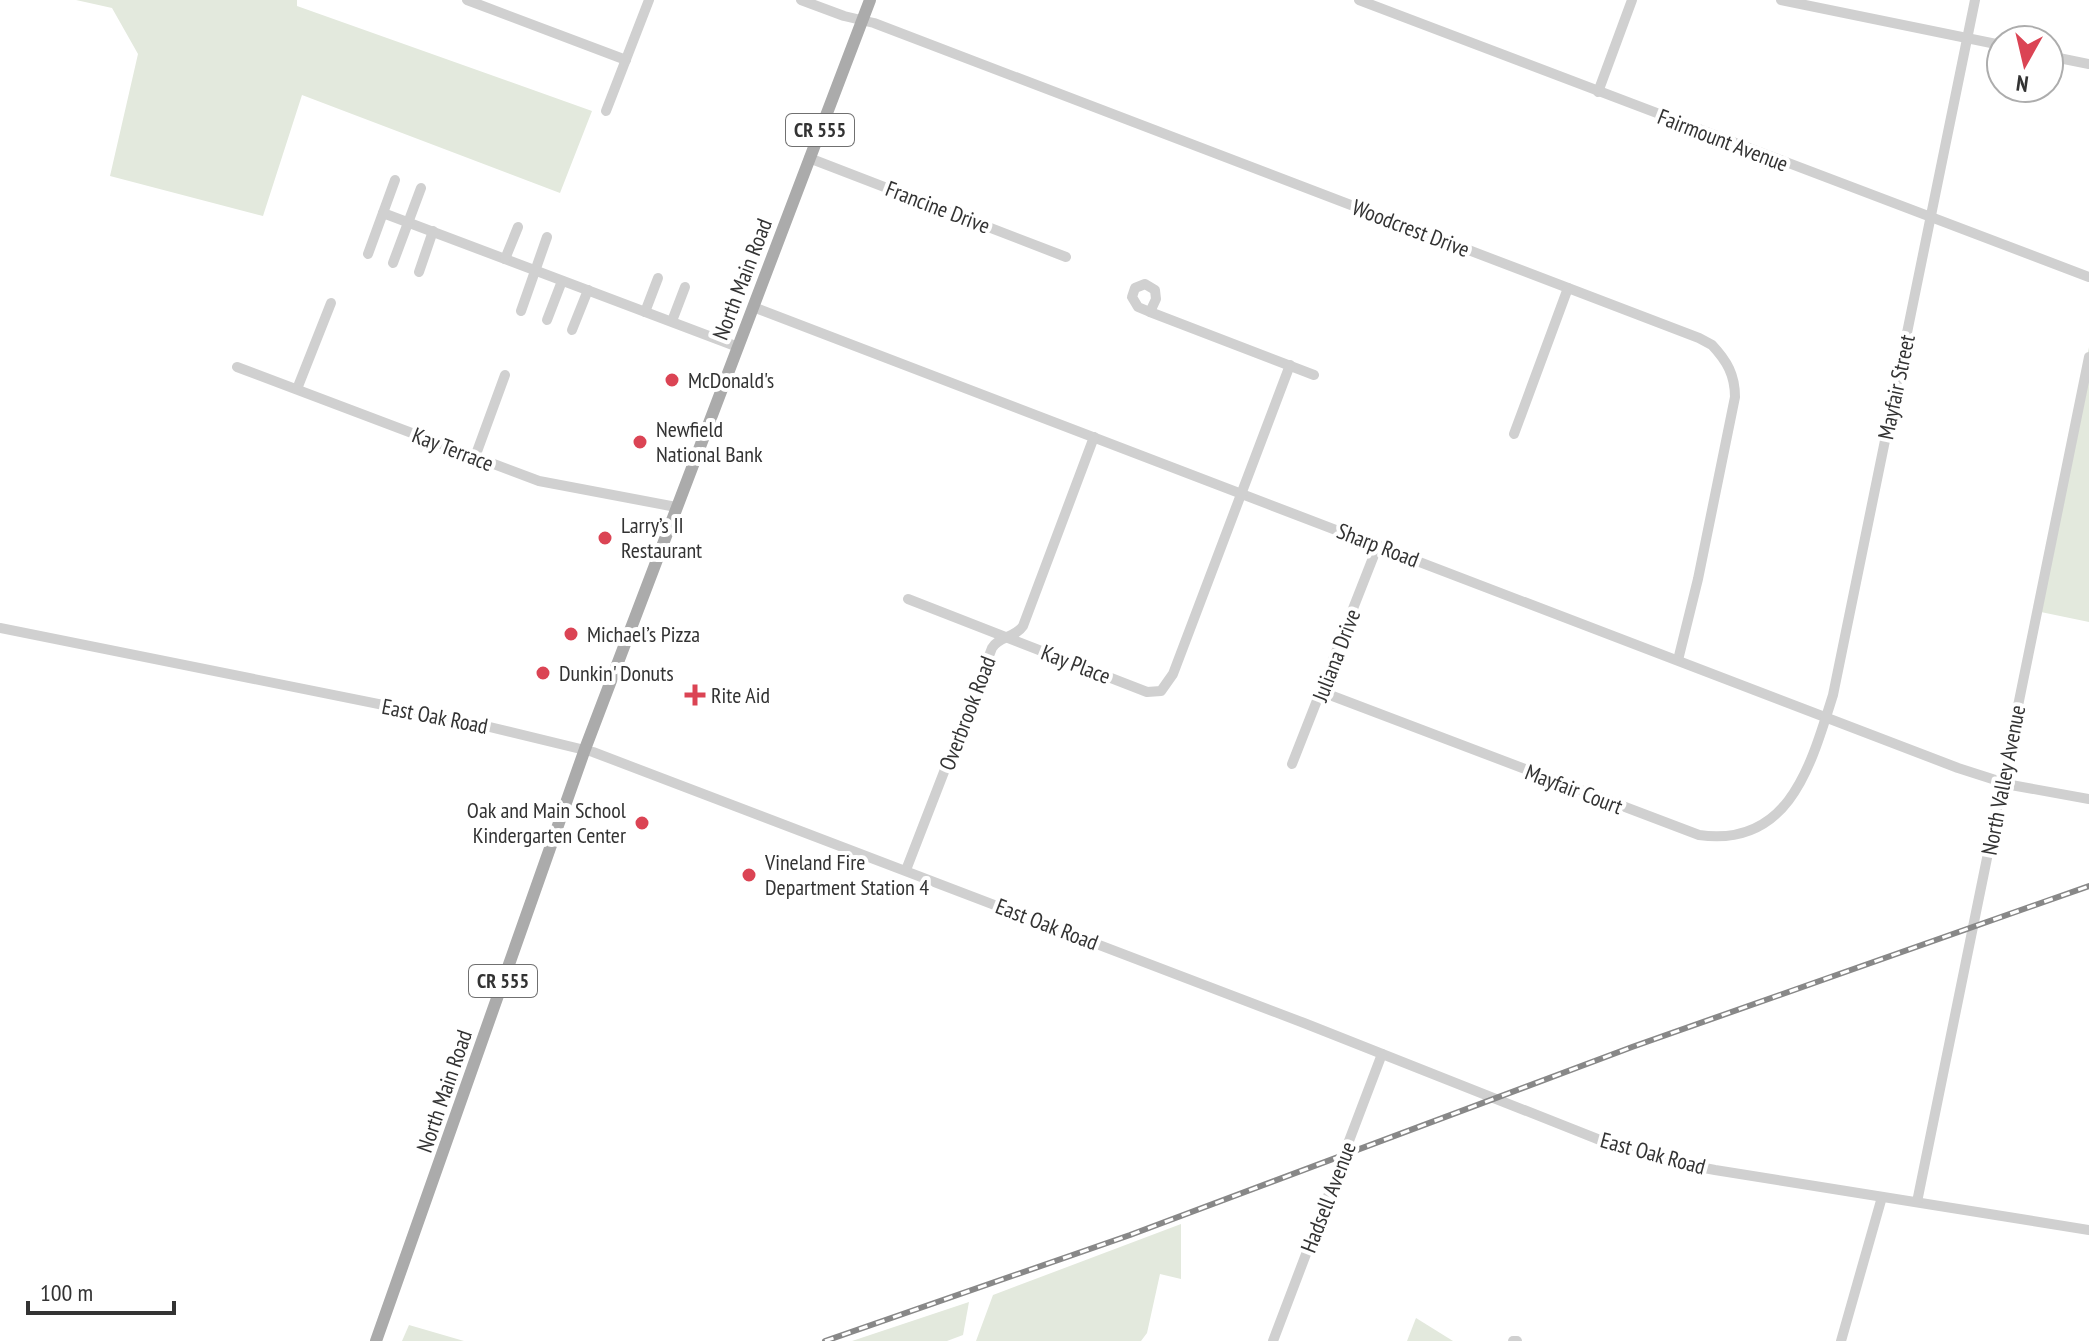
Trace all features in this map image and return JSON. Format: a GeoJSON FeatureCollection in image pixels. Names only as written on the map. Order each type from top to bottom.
{"type":"FeatureCollection","features":[{"type":"Feature","properties":{"kind":"main road","name":"North Main Road"},"geometry":{"type":"LineString","coordinates":[[376,1341],[585,749],[870,0]]}},
{"type":"Feature","properties":{"kind":"street"},"geometry":{"type":"LineString","coordinates":[[467,0],[626,60]]}},
{"type":"Feature","properties":{"kind":"street"},"geometry":{"type":"LineString","coordinates":[[606,111],[649,0]]}},
{"type":"Feature","properties":{"kind":"street","name":"Woodcrest Drive"},"geometry":{"type":"LineString","coordinates":[[801,0],[1080,100],[1699,338],[1721,354],[1734,378],[1735,397],[1678,660]]}},
{"type":"Feature","properties":{"kind":"street","name":"Fairmount Avenue"},"geometry":{"type":"LineString","coordinates":[[1359,0],[2089,277]]}},
{"type":"Feature","properties":{"kind":"street"},"geometry":{"type":"LineString","coordinates":[[1598,92],[1632,0]]}},
{"type":"Feature","properties":{"kind":"street"},"geometry":{"type":"LineString","coordinates":[[1781,0],[1821,4],[1985,42]]}},
{"type":"Feature","properties":{"kind":"street","name":"Mayfair Street"},"geometry":{"type":"LineString","coordinates":[[1806,770],[1826,716],[1840,664],[1975,0]]}},
{"type":"Feature","properties":{"kind":"street"},"geometry":{"type":"LineString","coordinates":[[2065,59],[2089,64]]}},
{"type":"Feature","properties":{"kind":"street","name":"Francine Drive"},"geometry":{"type":"LineString","coordinates":[[809,158],[1066,257]]}},
{"type":"Feature","properties":{"kind":"street"},"geometry":{"type":"LineString","coordinates":[[368,254],[395,180]]}},
{"type":"Feature","properties":{"kind":"street"},"geometry":{"type":"LineString","coordinates":[[393,263],[421,188]]}},
{"type":"Feature","properties":{"kind":"street"},"geometry":{"type":"LineString","coordinates":[[383,213],[738,347]]}},
{"type":"Feature","properties":{"kind":"street"},"geometry":{"type":"LineString","coordinates":[[505,259],[518,227]]}},
{"type":"Feature","properties":{"kind":"street"},"geometry":{"type":"LineString","coordinates":[[419,272],[433,231]]}},
{"type":"Feature","properties":{"kind":"street"},"geometry":{"type":"LineString","coordinates":[[521,311],[547,237]]}},
{"type":"Feature","properties":{"kind":"street"},"geometry":{"type":"LineString","coordinates":[[645,312],[658,278]]}},
{"type":"Feature","properties":{"kind":"street"},"geometry":{"type":"LineString","coordinates":[[547,320],[562,281]]}},
{"type":"Feature","properties":{"kind":"street"},"geometry":{"type":"LineString","coordinates":[[672,321],[685,287]]}},
{"type":"Feature","properties":{"kind":"street"},"geometry":{"type":"LineString","coordinates":[[1514,434],[1568,288]]}},
{"type":"Feature","properties":{"kind":"street"},"geometry":{"type":"LineString","coordinates":[[572,330],[588,290]]}},
{"type":"Feature","properties":{"kind":"street"},"geometry":{"type":"LineString","coordinates":[[297,389],[331,303]]}},
{"type":"Feature","properties":{"kind":"street","name":"Sharp Road"},"geometry":{"type":"LineString","coordinates":[[753,307],[2003,783],[2089,799]]}},
{"type":"Feature","properties":{"kind":"street"},"geometry":{"type":"LineString","coordinates":[[1150,312],[1314,375]]}},
{"type":"Feature","properties":{"kind":"street","name":"North Valley Avenue"},"geometry":{"type":"LineString","coordinates":[[1917,1202],[2089,357]]}},
{"type":"Feature","properties":{"kind":"street","name":"Kay Place"},"geometry":{"type":"LineString","coordinates":[[908,599],[1147,692],[1155,693],[1167,687],[1290,365]]}},
{"type":"Feature","properties":{"kind":"street","name":"Kay Terrace"},"geometry":{"type":"LineString","coordinates":[[237,367],[539,481],[676,507]]}},
{"type":"Feature","properties":{"kind":"street"},"geometry":{"type":"LineString","coordinates":[[475,457],[505,375]]}},
{"type":"Feature","properties":{"kind":"street","name":"Overbrook Road"},"geometry":{"type":"LineString","coordinates":[[906,870],[992,648],[997,641],[1019,632],[1023,626],[1094,437]]}},
{"type":"Feature","properties":{"kind":"street","name":"Juliana Drive"},"geometry":{"type":"LineString","coordinates":[[1292,764],[1378,545]]}},
{"type":"Feature","properties":{"kind":"street","name":"East Oak Road"},"geometry":{"type":"LineString","coordinates":[[0,628],[473,723],[585,749],[906,870],[1610,1144],[1657,1159],[2089,1230]]}},
{"type":"Feature","properties":{"kind":"street","name":"Mayfair Court"},"geometry":{"type":"LineString","coordinates":[[1322,692],[1699,835],[1744,833],[1774,818],[1795,795],[1806,770]]}},
{"type":"Feature","properties":{"kind":"street","name":"Hadsell Avenue"},"geometry":{"type":"LineString","coordinates":[[1273,1341],[1382,1054]]}},
{"type":"Feature","properties":{"kind":"street"},"geometry":{"type":"LineString","coordinates":[[1841,1341],[1882,1197]]}},
{"type":"Feature","properties":{"kind":"shaded area"},"geometry":{"type":"Polygon","coordinates":[[[76,0],[297,0],[297,6],[592,111],[560,193],[302,95],[263,216],[110,176],[138,54],[112,8],[76,0]]]}},
{"type":"Feature","properties":{"kind":"shaded area"},"geometry":{"type":"Polygon","coordinates":[[[2089,347],[2089,622],[2036,611],[2089,347]]]}},
{"type":"Feature","properties":{"kind":"shaded area"},"geometry":{"type":"Polygon","coordinates":[[[1181,1224],[1181,1279],[1160,1274],[1147,1333],[1141,1341],[976,1341],[993,1295],[1181,1224]]]}},
{"type":"Feature","properties":{"kind":"shaded area"},"geometry":{"type":"Polygon","coordinates":[[[969,1302],[963,1335],[947,1341],[852,1341],[969,1302]]]}},
{"type":"Feature","properties":{"kind":"shaded area"},"geometry":{"type":"Polygon","coordinates":[[[1416,1318],[1453,1341],[1407,1341],[1416,1318]]]}},
{"type":"Feature","properties":{"kind":"shaded area"},"geometry":{"type":"Polygon","coordinates":[[[409,1325],[464,1341],[402,1341],[409,1325]]]}},
{"type":"Feature","properties":{"kind":"railway"},"geometry":{"type":"LineString","coordinates":[[825,1341],[1130,1235],[1632,1047],[2089,886]]}},
{"type":"Feature","properties":{"kind":"place","name":"McDonald's"},"geometry":{"type":"Point","coordinates":[672,380]}},
{"type":"Feature","properties":{"kind":"place","name":"Newfield National Bank"},"geometry":{"type":"Point","coordinates":[640,442]}},
{"type":"Feature","properties":{"kind":"place","name":"Larry’s II Restaurant"},"geometry":{"type":"Point","coordinates":[605,538]}},
{"type":"Feature","properties":{"kind":"place","name":"Michael’s Pizza"},"geometry":{"type":"Point","coordinates":[571,634]}},
{"type":"Feature","properties":{"kind":"place","name":"Dunkin' Donuts"},"geometry":{"type":"Point","coordinates":[543,673]}},
{"type":"Feature","properties":{"kind":"place","name":"Rite Aid"},"geometry":{"type":"Point","coordinates":[695,695]}},
{"type":"Feature","properties":{"kind":"place","name":"Oak and Main School Kindergarten Center"},"geometry":{"type":"Point","coordinates":[642,823]}},
{"type":"Feature","properties":{"kind":"place","name":"Vineland Fire Department Station 4"},"geometry":{"type":"Point","coordinates":[749,875]}}]}
